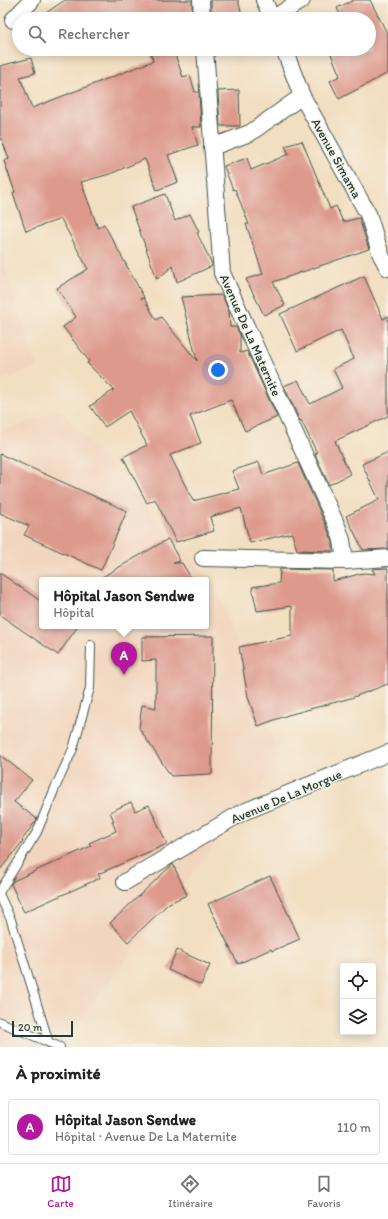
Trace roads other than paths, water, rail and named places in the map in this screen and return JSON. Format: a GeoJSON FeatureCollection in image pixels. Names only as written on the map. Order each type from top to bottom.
{"type":"FeatureCollection","features":[{"type":"Feature","properties":{"kind":"street"},"geometry":{"type":"LineString","coordinates":[[21,12],[32,0]]}},
{"type":"Feature","properties":{"kind":"street"},"geometry":{"type":"LineString","coordinates":[[201,0],[202,12]]}},
{"type":"Feature","properties":{"kind":"street"},"geometry":{"type":"LineString","coordinates":[[264,0],[269,12]]}},
{"type":"Feature","properties":{"kind":"street"},"geometry":{"type":"LineString","coordinates":[[283,12],[302,0]]}},
{"type":"Feature","properties":{"kind":"street","name":"Avenue De La Maternite"},"geometry":{"type":"LineString","coordinates":[[206,56],[222,273],[337,526],[342,540],[345,561]]}},
{"type":"Feature","properties":{"kind":"street","name":"Avenue Simama"},"geometry":{"type":"LineString","coordinates":[[287,56],[302,96],[368,214],[381,255],[388,268]]}},
{"type":"Feature","properties":{"kind":"street"},"geometry":{"type":"LineString","coordinates":[[212,147],[250,133],[302,96]]}},
{"type":"Feature","properties":{"kind":"street"},"geometry":{"type":"LineString","coordinates":[[203,558],[345,561],[388,558]]}},
{"type":"Feature","properties":{"kind":"street","name":"Avenue De La Morgue"},"geometry":{"type":"LineString","coordinates":[[125,882],[241,813],[388,753]]}},
{"type":"Feature","properties":{"kind":"lane"},"geometry":{"type":"LineString","coordinates":[[0,891],[38,832],[55,788],[73,749],[90,688],[91,645]]}},
{"type":"Feature","properties":{"kind":"lane"},"geometry":{"type":"LineString","coordinates":[[0,896],[11,920],[49,1042]]}},
{"type":"Feature","properties":{"kind":"lane"},"geometry":{"type":"LineString","coordinates":[[0,1022],[60,1047]]}},
{"type":"Feature","properties":{"kind":"place","name":"Hôpital Jason Sendwe"},"geometry":{"type":"Point","coordinates":[124,675]}}]}
